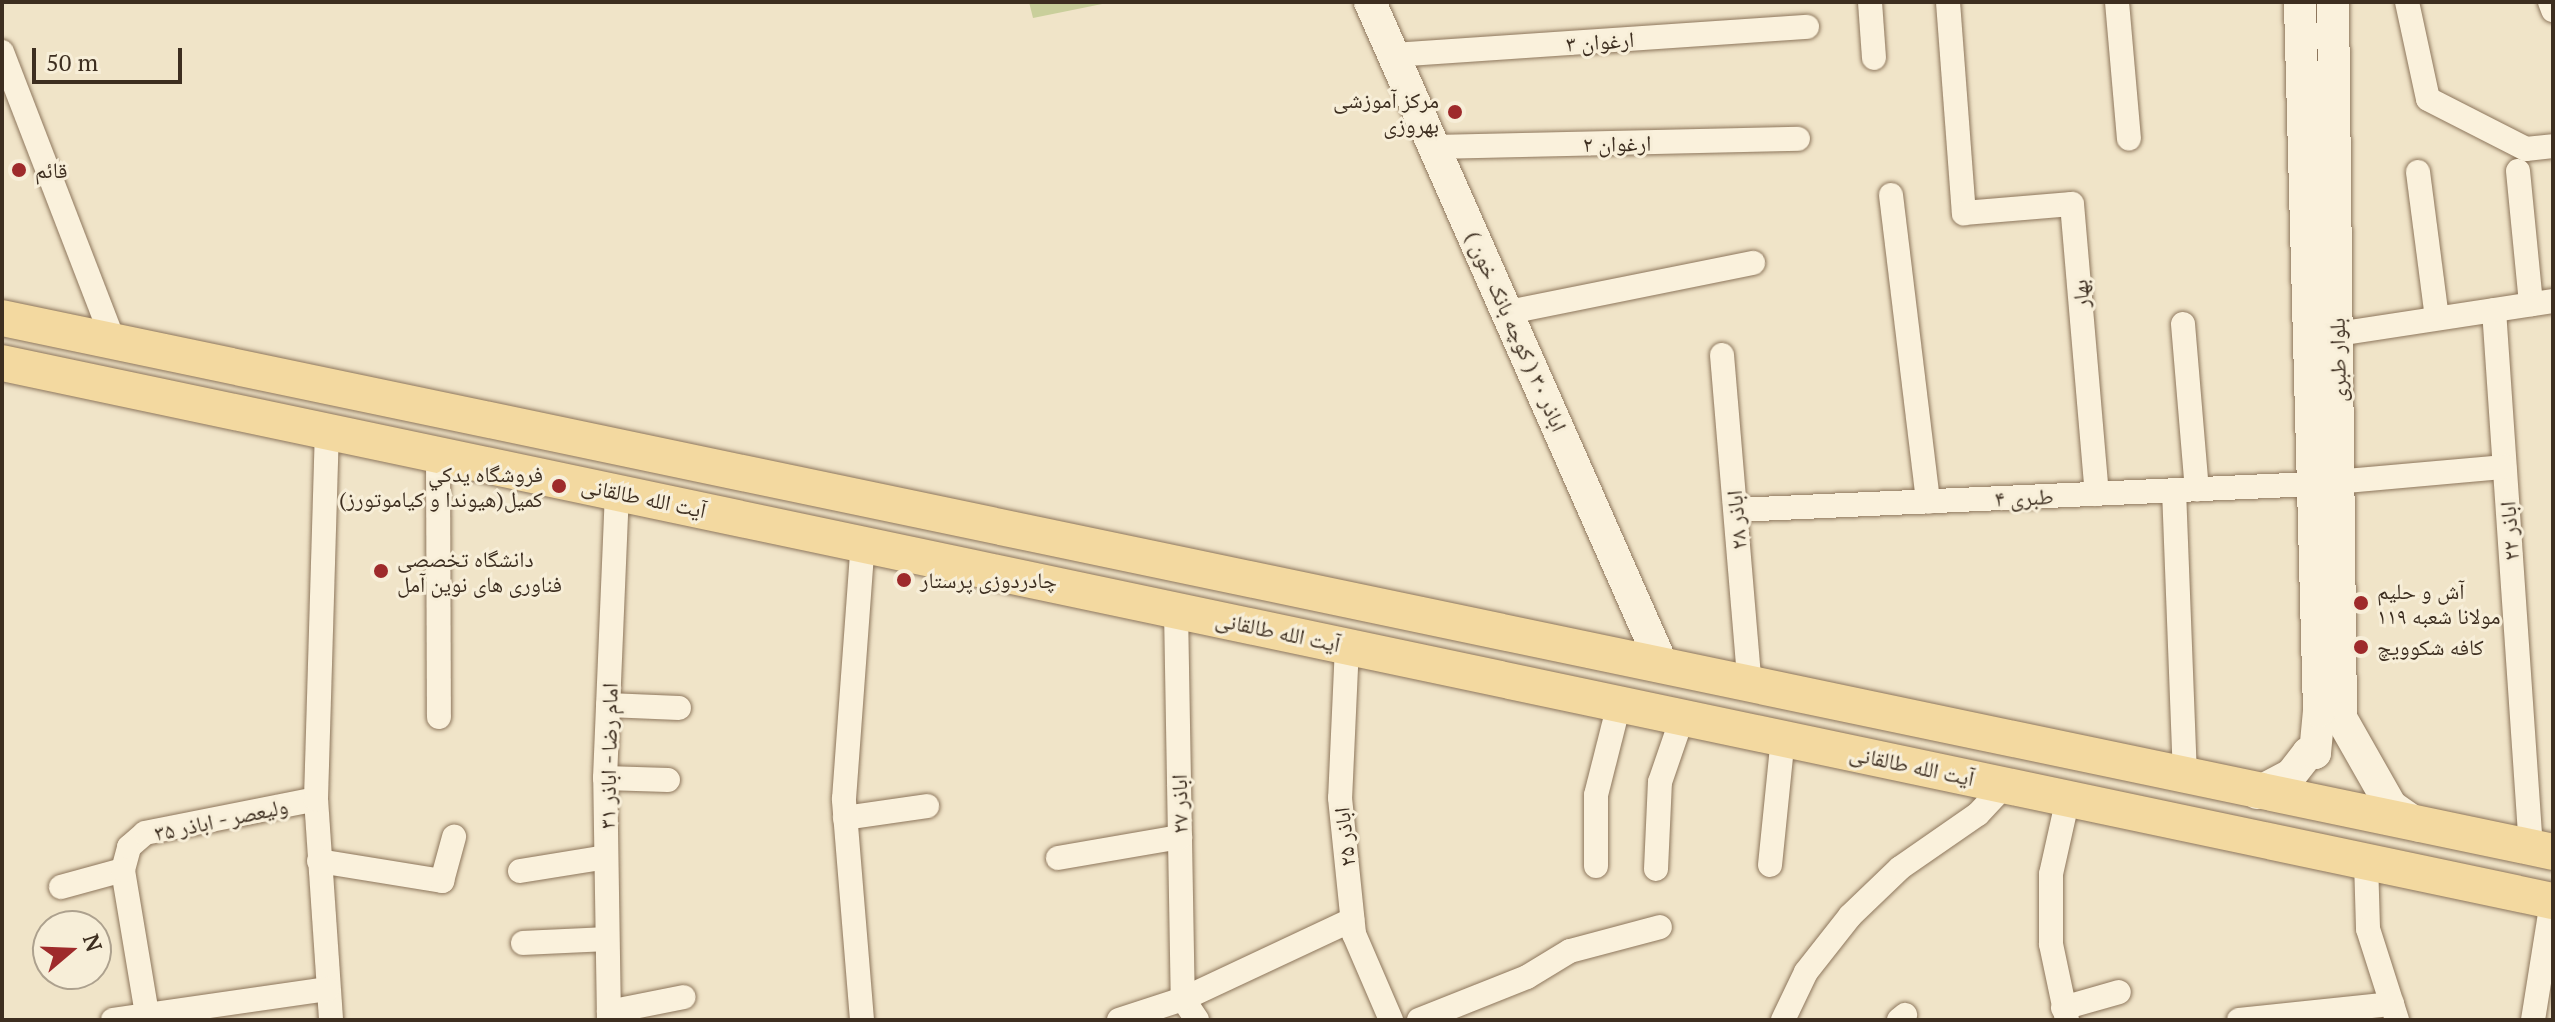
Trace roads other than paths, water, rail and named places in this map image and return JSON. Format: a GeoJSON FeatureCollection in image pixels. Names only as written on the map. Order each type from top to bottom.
{"type":"FeatureCollection","features":[{"type":"Feature","properties":{"kind":"main road","name":"اباذر ۳۰ ( کوچه بانک خون )"},"geometry":{"type":"LineString","coordinates":[[1370,2],[1661,662]]}},
{"type":"Feature","properties":{"kind":"main road","name":"بلوار طبری"},"geometry":{"type":"LineString","coordinates":[[2257,793],[2291,775],[2308,753],[2315,753],[2330,714],[2326,483],[2300,2]]}},
{"type":"Feature","properties":{"kind":"main road","name":"بلوار طبری"},"geometry":{"type":"LineString","coordinates":[[2326,483],[2337,334],[2333,2]]}},
{"type":"Feature","properties":{"kind":"main road","name":"آیت الله طالقانی"},"geometry":{"type":"LineString","coordinates":[[2,318],[115,345],[1661,662],[1750,685],[2542,850]]}},
{"type":"Feature","properties":{"kind":"main road","name":"آیت الله طالقانی"},"geometry":{"type":"LineString","coordinates":[[2,363],[2553,901]]}},
{"type":"Feature","properties":{"kind":"main road"},"geometry":{"type":"LineString","coordinates":[[1783,738],[1805,722],[1803,708],[1793,694]]}},
{"type":"Feature","properties":{"kind":"main road"},"geometry":{"type":"LineString","coordinates":[[2330,714],[2391,806],[2420,826]]}},
{"type":"Feature","properties":{"kind":"main road"},"geometry":{"type":"LineString","coordinates":[[1886,759],[1870,735],[1894,715]]}},
{"type":"Feature","properties":{"kind":"street"},"geometry":{"type":"LineString","coordinates":[[1870,2],[1874,58]]}},
{"type":"Feature","properties":{"kind":"street","name":"بهار"},"geometry":{"type":"LineString","coordinates":[[1948,2],[1964,213],[2072,204],[2097,494]]}},
{"type":"Feature","properties":{"kind":"street"},"geometry":{"type":"LineString","coordinates":[[2117,2],[2129,138]]}},
{"type":"Feature","properties":{"kind":"street"},"geometry":{"type":"LineString","coordinates":[[2407,2],[2428,99],[2526,149],[2553,146]]}},
{"type":"Feature","properties":{"kind":"street"},"geometry":{"type":"LineString","coordinates":[[2550,2],[2553,10]]}},
{"type":"Feature","properties":{"kind":"street","name":"ارغوان ۳"},"geometry":{"type":"LineString","coordinates":[[1394,55],[1807,27]]}},
{"type":"Feature","properties":{"kind":"street"},"geometry":{"type":"LineString","coordinates":[[2,52],[115,345]]}},
{"type":"Feature","properties":{"kind":"street","name":"ارغوان ۲"},"geometry":{"type":"LineString","coordinates":[[1435,147],[1798,139]]}},
{"type":"Feature","properties":{"kind":"street"},"geometry":{"type":"LineString","coordinates":[[2337,334],[2542,303],[2518,171]]}},
{"type":"Feature","properties":{"kind":"street"},"geometry":{"type":"LineString","coordinates":[[2418,172],[2437,318]]}},
{"type":"Feature","properties":{"kind":"street"},"geometry":{"type":"LineString","coordinates":[[1891,195],[1928,502]]}},
{"type":"Feature","properties":{"kind":"street"},"geometry":{"type":"LineString","coordinates":[[1509,312],[1753,263]]}},
{"type":"Feature","properties":{"kind":"street","name":"اباذر ۲۲"},"geometry":{"type":"LineString","coordinates":[[2494,310],[2504,467],[2542,850]]}},
{"type":"Feature","properties":{"kind":"street"},"geometry":{"type":"LineString","coordinates":[[2183,324],[2185,776]]}},
{"type":"Feature","properties":{"kind":"street","name":"اباذر ۲۸"},"geometry":{"type":"LineString","coordinates":[[1722,355],[1750,685]]}},
{"type":"Feature","properties":{"kind":"street","name":"ولیعصر - اباذر ۳۵"},"geometry":{"type":"LineString","coordinates":[[123,870],[129,847],[145,833],[316,799],[327,431]]}},
{"type":"Feature","properties":{"kind":"street"},"geometry":{"type":"LineString","coordinates":[[438,454],[439,717]]}},
{"type":"Feature","properties":{"kind":"street","name":"طبری ۴"},"geometry":{"type":"LineString","coordinates":[[1736,510],[2326,483],[2504,467]]}},
{"type":"Feature","properties":{"kind":"street","name":"امام رضا - اباذر ۳۱"},"geometry":{"type":"LineString","coordinates":[[609,1016],[605,778],[617,492]]}},
{"type":"Feature","properties":{"kind":"street"},"geometry":{"type":"LineString","coordinates":[[862,1020],[845,818],[863,543]]}},
{"type":"Feature","properties":{"kind":"street","name":"اباذر ۲۷"},"geometry":{"type":"LineString","coordinates":[[1176,610],[1183,999]]}},
{"type":"Feature","properties":{"kind":"street","name":"اباذر ۲۵"},"geometry":{"type":"LineString","coordinates":[[1347,646],[1340,798],[1352,920],[1391,1020]]}},
{"type":"Feature","properties":{"kind":"street"},"geometry":{"type":"LineString","coordinates":[[1596,866],[1596,795],[1619,704]]}},
{"type":"Feature","properties":{"kind":"street"},"geometry":{"type":"LineString","coordinates":[[608,705],[679,708]]}},
{"type":"Feature","properties":{"kind":"street"},"geometry":{"type":"LineString","coordinates":[[1656,869],[1660,782],[1682,718]]}},
{"type":"Feature","properties":{"kind":"street"},"geometry":{"type":"LineString","coordinates":[[1770,865],[1783,738]]}},
{"type":"Feature","properties":{"kind":"street"},"geometry":{"type":"LineString","coordinates":[[605,778],[668,780]]}},
{"type":"Feature","properties":{"kind":"street"},"geometry":{"type":"LineString","coordinates":[[1783,1020],[1806,972],[1850,916],[1900,868],[1978,814],[2005,785]]}},
{"type":"Feature","properties":{"kind":"street"},"geometry":{"type":"LineString","coordinates":[[2068,798],[2051,874],[2051,944],[2065,1014],[2119,992]]}},
{"type":"Feature","properties":{"kind":"street"},"geometry":{"type":"LineString","coordinates":[[316,799],[331,1020]]}},
{"type":"Feature","properties":{"kind":"street"},"geometry":{"type":"LineString","coordinates":[[845,818],[927,806]]}},
{"type":"Feature","properties":{"kind":"street"},"geometry":{"type":"LineString","coordinates":[[319,861],[442,881],[454,837]]}},
{"type":"Feature","properties":{"kind":"street"},"geometry":{"type":"LineString","coordinates":[[1058,858],[1180,837]]}},
{"type":"Feature","properties":{"kind":"street"},"geometry":{"type":"LineString","coordinates":[[520,871],[606,857]]}},
{"type":"Feature","properties":{"kind":"street"},"geometry":{"type":"LineString","coordinates":[[2239,1020],[2394,1012],[2368,929],[2366,861]]}},
{"type":"Feature","properties":{"kind":"street"},"geometry":{"type":"LineString","coordinates":[[61,887],[123,870],[147,1016]]}},
{"type":"Feature","properties":{"kind":"street"},"geometry":{"type":"LineString","coordinates":[[2533,1020],[2553,901]]}},
{"type":"Feature","properties":{"kind":"street"},"geometry":{"type":"LineString","coordinates":[[1125,1019],[1183,999],[1352,920]]}},
{"type":"Feature","properties":{"kind":"street"},"geometry":{"type":"LineString","coordinates":[[1419,1020],[1466,1011],[1570,951],[1660,927]]}},
{"type":"Feature","properties":{"kind":"street"},"geometry":{"type":"LineString","coordinates":[[523,943],[607,939]]}},
{"type":"Feature","properties":{"kind":"street"},"geometry":{"type":"LineString","coordinates":[[113,1020],[327,989]]}},
{"type":"Feature","properties":{"kind":"street"},"geometry":{"type":"LineString","coordinates":[[609,1016],[684,997]]}},
{"type":"Feature","properties":{"kind":"street"},"geometry":{"type":"LineString","coordinates":[[1183,999],[1197,1020]]}},
{"type":"Feature","properties":{"kind":"place","name":"مرکز آموزشی بهروزی"},"geometry":{"type":"Point","coordinates":[1455,112]}},
{"type":"Feature","properties":{"kind":"place","name":"قائم"},"geometry":{"type":"Point","coordinates":[19,170]}},
{"type":"Feature","properties":{"kind":"place","name":"فروشگاه يدكي كميل(هیوندا و کیاموتورز)"},"geometry":{"type":"Point","coordinates":[559,486]}},
{"type":"Feature","properties":{"kind":"place","name":"دانشگاه تخصصی فناوری های نوین آمل"},"geometry":{"type":"Point","coordinates":[381,571]}},
{"type":"Feature","properties":{"kind":"place","name":"چادردوزی پرستار"},"geometry":{"type":"Point","coordinates":[904,580]}},
{"type":"Feature","properties":{"kind":"place","name":"آش و حلیم مولانا شعبه ۱۱۹"},"geometry":{"type":"Point","coordinates":[2361,603]}},
{"type":"Feature","properties":{"kind":"place","name":"کافه شکوویچ"},"geometry":{"type":"Point","coordinates":[2361,647]}}]}
